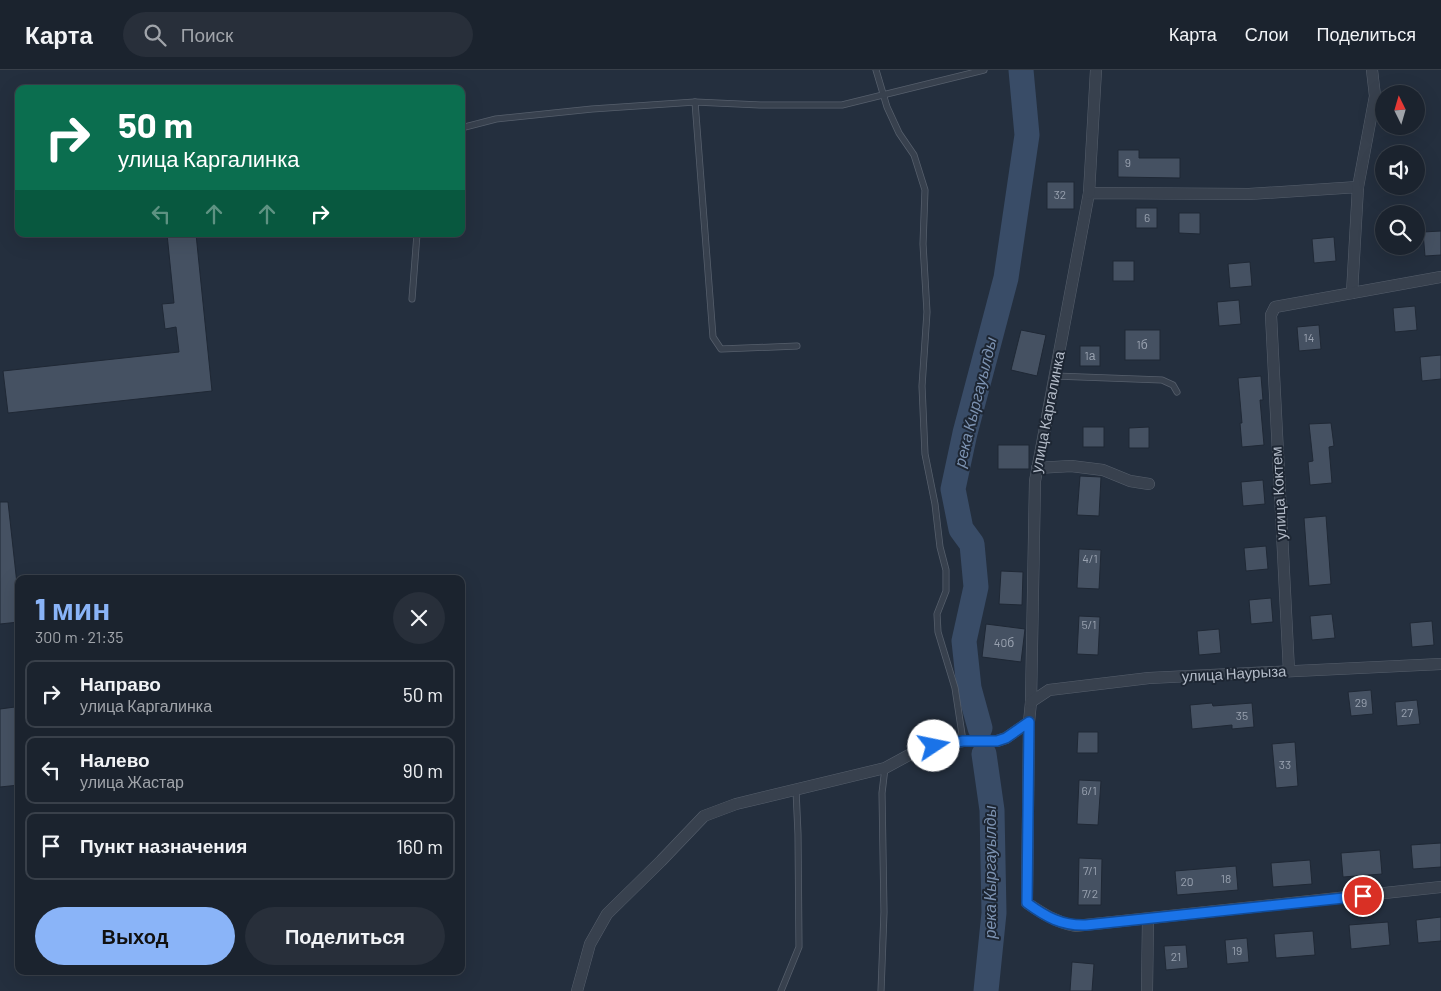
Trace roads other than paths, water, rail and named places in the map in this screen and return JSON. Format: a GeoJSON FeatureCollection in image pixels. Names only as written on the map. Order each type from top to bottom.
{"type":"FeatureCollection","features":[{"type":"Feature","properties":{"kind":"street","name":"улица Каргалинка"},"geometry":{"type":"LineString","coordinates":[[1096,70],[1089,193],[1035,481],[1027,903],[1044,915],[1061,923],[1075,926],[1148,919]]}},
{"type":"Feature","properties":{"kind":"street"},"geometry":{"type":"LineString","coordinates":[[1372,70],[1375,96],[1358,187],[1352,293],[1441,277]]}},
{"type":"Feature","properties":{"kind":"street"},"geometry":{"type":"LineString","coordinates":[[1089,193],[1249,194],[1358,187]]}},
{"type":"Feature","properties":{"kind":"street","name":"улица Коктем"},"geometry":{"type":"LineString","coordinates":[[1289,671],[1271,315],[1275,307],[1352,293]]}},
{"type":"Feature","properties":{"kind":"street"},"geometry":{"type":"LineString","coordinates":[[1037,468],[1071,466],[1103,470],[1130,481],[1149,484]]}},
{"type":"Feature","properties":{"kind":"street","name":"улица Наурыза"},"geometry":{"type":"LineString","coordinates":[[1031,702],[1049,690],[1149,678],[1441,664]]}},
{"type":"Feature","properties":{"kind":"street"},"geometry":{"type":"LineString","coordinates":[[576,991],[590,944],[607,914],[704,816],[736,804],[885,768],[920,749],[963,741],[997,741],[1006,738],[1029,722]]}},
{"type":"Feature","properties":{"kind":"street"},"geometry":{"type":"LineString","coordinates":[[1147,991],[1148,919],[1441,887]]}},
{"type":"Feature","properties":{"kind":"lane"},"geometry":{"type":"LineString","coordinates":[[876,70],[883,96],[899,133],[914,155],[925,190],[923,244],[927,312],[922,386],[925,454],[935,504],[940,547],[946,570],[946,591],[937,614],[938,632],[955,688],[963,741]]}},
{"type":"Feature","properties":{"kind":"lane"},"geometry":{"type":"LineString","coordinates":[[465,127],[496,119],[592,109],[695,102],[760,105],[842,105],[984,70]]}},
{"type":"Feature","properties":{"kind":"lane"},"geometry":{"type":"LineString","coordinates":[[695,102],[713,337],[721,349],[797,346]]}},
{"type":"Feature","properties":{"kind":"lane"},"geometry":{"type":"LineString","coordinates":[[412,299],[417,237]]}},
{"type":"Feature","properties":{"kind":"lane"},"geometry":{"type":"LineString","coordinates":[[1055,376],[1162,380],[1173,385],[1177,392]]}},
{"type":"Feature","properties":{"kind":"lane"},"geometry":{"type":"LineString","coordinates":[[881,991],[884,912],[882,793],[885,768]]}},
{"type":"Feature","properties":{"kind":"lane"},"geometry":{"type":"LineString","coordinates":[[781,991],[798,946],[796,790]]}},
{"type":"Feature","properties":{"kind":"waterway","name":"река Кыргауылды"},"geometry":{"type":"LineString","coordinates":[[980,728],[969,688],[964,641],[976,587],[972,544],[961,529],[953,489],[965,433],[1006,278],[1027,135],[1021,70]]}},
{"type":"Feature","properties":{"kind":"waterway","name":"река Кыргауылды"},"geometry":{"type":"LineString","coordinates":[[984,754],[992,810],[994,913],[986,991]]}}]}
